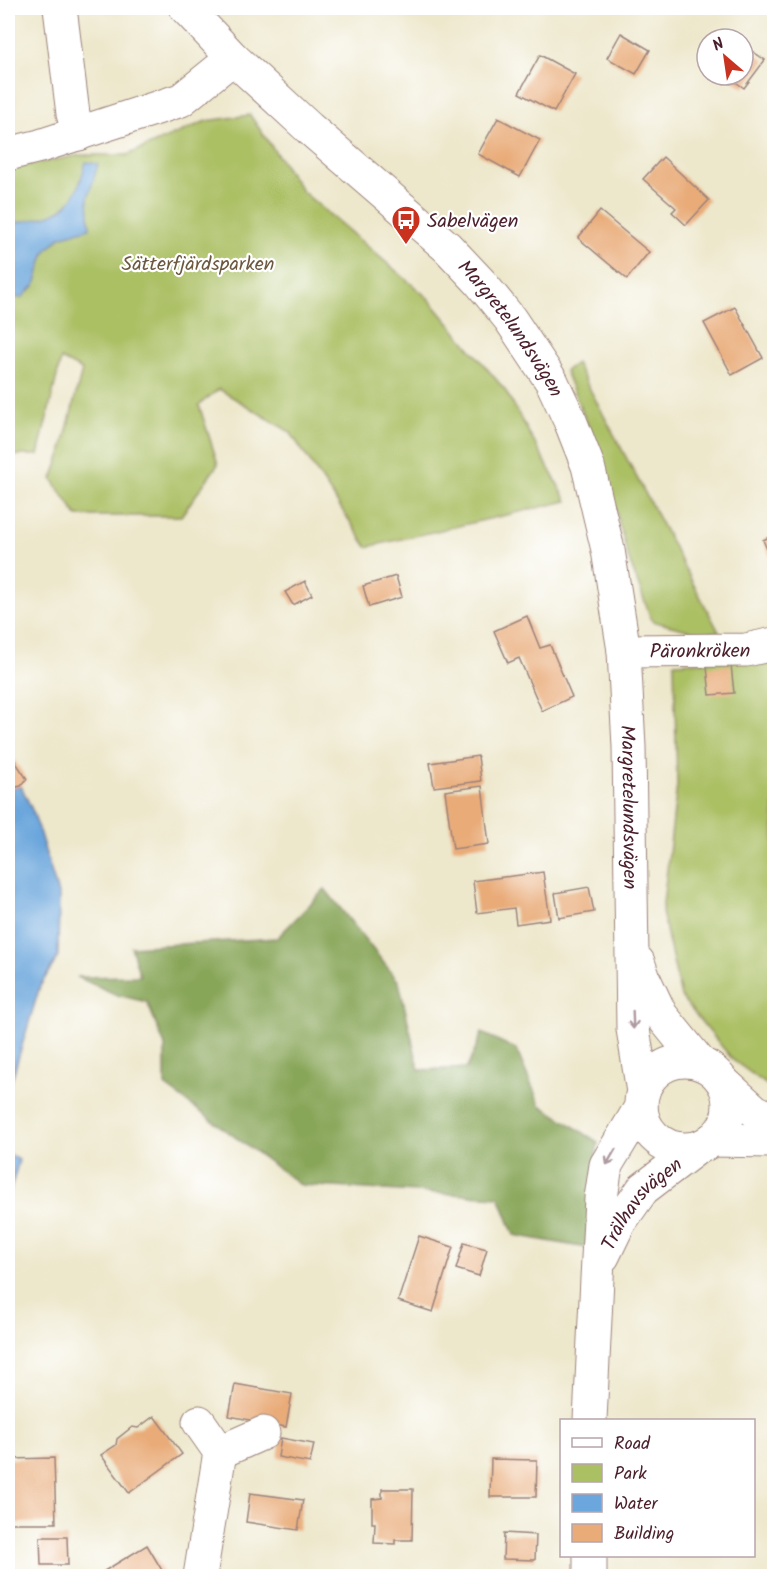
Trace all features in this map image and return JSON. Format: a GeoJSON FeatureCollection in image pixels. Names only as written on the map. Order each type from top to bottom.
{"type":"FeatureCollection","features":[{"type":"Feature","properties":{"kind":"street"},"geometry":{"type":"LineString","coordinates":[[60,8],[73,114],[79,134]]}},
{"type":"Feature","properties":{"kind":"street","name":"Margretelundsvägen"},"geometry":{"type":"LineString","coordinates":[[186,8],[233,58],[309,128],[447,247],[480,282],[510,319],[552,381],[571,423],[588,466],[608,550],[624,651],[629,747],[633,1029],[642,1100]]}},
{"type":"Feature","properties":{"kind":"street"},"geometry":{"type":"LineString","coordinates":[[8,154],[79,134],[181,100],[233,58]]}},
{"type":"Feature","properties":{"kind":"street","name":"Päronkröken"},"geometry":{"type":"LineString","coordinates":[[624,651],[746,650],[774,644]]}},
{"type":"Feature","properties":{"kind":"street","name":"Margretelundsvägen"},"geometry":{"type":"LineString","coordinates":[[631,940],[644,979],[661,1015],[712,1073],[755,1112],[774,1120]]}},
{"type":"Feature","properties":{"kind":"street"},"geometry":{"type":"LineString","coordinates":[[704,1143],[722,1129],[728,1112],[728,1096],[712,1073],[686,1061],[669,1064],[650,1079],[642,1100],[643,1117],[649,1130],[660,1141],[682,1149],[704,1143],[774,1141]]}},
{"type":"Feature","properties":{"kind":"street","name":"Trälhavsvägen"},"geometry":{"type":"LineString","coordinates":[[590,1419],[601,1198],[606,1165],[642,1100]]}},
{"type":"Feature","properties":{"kind":"street","name":"Trälhavsvägen"},"geometry":{"type":"LineString","coordinates":[[598,1269],[619,1223],[644,1189],[704,1143]]}},
{"type":"Feature","properties":{"kind":"street"},"geometry":{"type":"LineString","coordinates":[[200,1422],[220,1452],[200,1576]]}},
{"type":"Feature","properties":{"kind":"street"},"geometry":{"type":"LineString","coordinates":[[220,1452],[263,1432]]}},
{"type":"Feature","properties":{"kind":"street"},"geometry":{"type":"LineString","coordinates":[[590,1557],[590,1576]]}},
{"type":"Feature","properties":{"kind":"green space","name":"Sätterfjärdsparken"},"geometry":{"type":"Polygon","coordinates":[[[250,115],[302,191],[428,298],[505,390],[567,501],[367,547],[290,432],[219,389],[199,405],[218,464],[181,516],[77,516],[52,479],[61,454],[82,370],[61,359],[38,455],[17,455],[8,459],[8,169],[80,155],[127,155],[206,121],[250,115]]]}},
{"type":"Feature","properties":{"kind":"green space"},"geometry":{"type":"Polygon","coordinates":[[[576,363],[719,632],[699,633],[652,621],[628,557],[603,461],[565,371],[576,363]]]}},
{"type":"Feature","properties":{"kind":"green space"},"geometry":{"type":"Polygon","coordinates":[[[772,658],[774,682],[774,1090],[733,1060],[681,997],[662,912],[677,785],[674,663],[772,658]]]}},
{"type":"Feature","properties":{"kind":"green space"},"geometry":{"type":"Polygon","coordinates":[[[325,889],[399,982],[419,1070],[467,1068],[482,1033],[516,1049],[540,1105],[598,1142],[589,1204],[587,1248],[514,1235],[499,1197],[301,1185],[165,1086],[165,1046],[147,1002],[117,995],[77,977],[140,976],[131,947],[277,938],[325,889]]]}},
{"type":"Feature","properties":{"kind":"water"},"geometry":{"type":"Polygon","coordinates":[[[86,162],[98,164],[88,198],[90,228],[60,237],[45,252],[35,285],[21,298],[8,296],[8,224],[38,219],[65,207],[77,190],[86,162]]]}},
{"type":"Feature","properties":{"kind":"water"},"geometry":{"type":"Polygon","coordinates":[[[21,786],[34,814],[59,897],[58,957],[40,986],[8,1092],[8,789],[21,786]]]}},
{"type":"Feature","properties":{"kind":"water"},"geometry":{"type":"Polygon","coordinates":[[[8,1153],[19,1160],[8,1199],[8,1153]]]}},
{"type":"Feature","properties":{"kind":"building"},"geometry":{"type":"Polygon","coordinates":[[[621,33],[650,50],[636,74],[607,58],[621,33]]]}},
{"type":"Feature","properties":{"kind":"building"},"geometry":{"type":"Polygon","coordinates":[[[755,53],[765,60],[755,73],[755,53]]]}},
{"type":"Feature","properties":{"kind":"building"},"geometry":{"type":"Polygon","coordinates":[[[540,55],[575,74],[554,112],[519,93],[540,55]]]}},
{"type":"Feature","properties":{"kind":"building"},"geometry":{"type":"Polygon","coordinates":[[[498,118],[540,140],[520,177],[478,154],[498,118]]]}},
{"type":"Feature","properties":{"kind":"building"},"geometry":{"type":"Polygon","coordinates":[[[663,157],[709,200],[686,225],[672,212],[676,208],[643,179],[663,157]]]}},
{"type":"Feature","properties":{"kind":"building"},"geometry":{"type":"Polygon","coordinates":[[[600,211],[649,252],[627,279],[578,238],[600,211]]]}},
{"type":"Feature","properties":{"kind":"building"},"geometry":{"type":"Polygon","coordinates":[[[735,307],[763,358],[732,375],[704,323],[735,307]]]}},
{"type":"Feature","properties":{"kind":"building"},"geometry":{"type":"Polygon","coordinates":[[[774,535],[774,566],[763,540],[774,535]]]}},
{"type":"Feature","properties":{"kind":"building"},"geometry":{"type":"Polygon","coordinates":[[[396,576],[402,597],[369,607],[363,586],[396,576]]]}},
{"type":"Feature","properties":{"kind":"building"},"geometry":{"type":"Polygon","coordinates":[[[305,581],[312,595],[293,605],[285,592],[305,581]]]}},
{"type":"Feature","properties":{"kind":"building"},"geometry":{"type":"Polygon","coordinates":[[[527,616],[540,648],[550,645],[572,697],[542,711],[519,658],[508,663],[494,631],[527,616]]]}},
{"type":"Feature","properties":{"kind":"building"},"geometry":{"type":"Polygon","coordinates":[[[731,665],[734,693],[710,695],[707,667],[731,665]]]}},
{"type":"Feature","properties":{"kind":"building"},"geometry":{"type":"Polygon","coordinates":[[[8,751],[27,779],[21,786],[8,789],[8,751]]]}},
{"type":"Feature","properties":{"kind":"building"},"geometry":{"type":"Polygon","coordinates":[[[478,756],[481,781],[434,787],[430,763],[478,756]]]}},
{"type":"Feature","properties":{"kind":"building"},"geometry":{"type":"Polygon","coordinates":[[[482,786],[489,844],[453,849],[445,791],[482,786]]]}},
{"type":"Feature","properties":{"kind":"building"},"geometry":{"type":"Polygon","coordinates":[[[543,872],[550,919],[516,924],[514,908],[477,913],[473,881],[543,872]]]}},
{"type":"Feature","properties":{"kind":"building"},"geometry":{"type":"Polygon","coordinates":[[[589,887],[594,912],[559,918],[555,893],[589,887]]]}},
{"type":"Feature","properties":{"kind":"building"},"geometry":{"type":"Polygon","coordinates":[[[419,1236],[453,1247],[433,1312],[398,1301],[419,1236]]]}},
{"type":"Feature","properties":{"kind":"building"},"geometry":{"type":"Polygon","coordinates":[[[464,1243],[487,1249],[479,1276],[456,1269],[464,1243]]]}},
{"type":"Feature","properties":{"kind":"building"},"geometry":{"type":"Polygon","coordinates":[[[235,1384],[292,1394],[286,1427],[229,1416],[235,1384]]]}},
{"type":"Feature","properties":{"kind":"building"},"geometry":{"type":"Polygon","coordinates":[[[154,1416],[182,1454],[129,1493],[101,1455],[116,1445],[117,1439],[132,1427],[138,1428],[154,1416]]]}},
{"type":"Feature","properties":{"kind":"building"},"geometry":{"type":"Polygon","coordinates":[[[281,1438],[314,1444],[310,1463],[278,1457],[281,1438]]]}},
{"type":"Feature","properties":{"kind":"building"},"geometry":{"type":"Polygon","coordinates":[[[54,1458],[56,1523],[8,1523],[8,1459],[54,1458]]]}},
{"type":"Feature","properties":{"kind":"building"},"geometry":{"type":"Polygon","coordinates":[[[491,1459],[537,1460],[536,1497],[490,1497],[491,1459]]]}},
{"type":"Feature","properties":{"kind":"building"},"geometry":{"type":"Polygon","coordinates":[[[382,1489],[413,1489],[412,1540],[395,1540],[395,1544],[374,1543],[375,1523],[372,1523],[372,1499],[382,1498],[382,1489]]]}},
{"type":"Feature","properties":{"kind":"building"},"geometry":{"type":"Polygon","coordinates":[[[250,1493],[303,1500],[298,1530],[246,1522],[250,1493]]]}},
{"type":"Feature","properties":{"kind":"building"},"geometry":{"type":"Polygon","coordinates":[[[504,1533],[536,1535],[535,1560],[503,1559],[504,1533]]]}},
{"type":"Feature","properties":{"kind":"building"},"geometry":{"type":"Polygon","coordinates":[[[40,1537],[67,1537],[68,1565],[41,1565],[40,1537]]]}},
{"type":"Feature","properties":{"kind":"building"},"geometry":{"type":"Polygon","coordinates":[[[147,1545],[163,1572],[155,1576],[104,1576],[101,1573],[147,1545]]]}},
{"type":"Feature","properties":{"kind":"place","name":"Sabelvägen"},"geometry":{"type":"Point","coordinates":[406,246]}}]}
